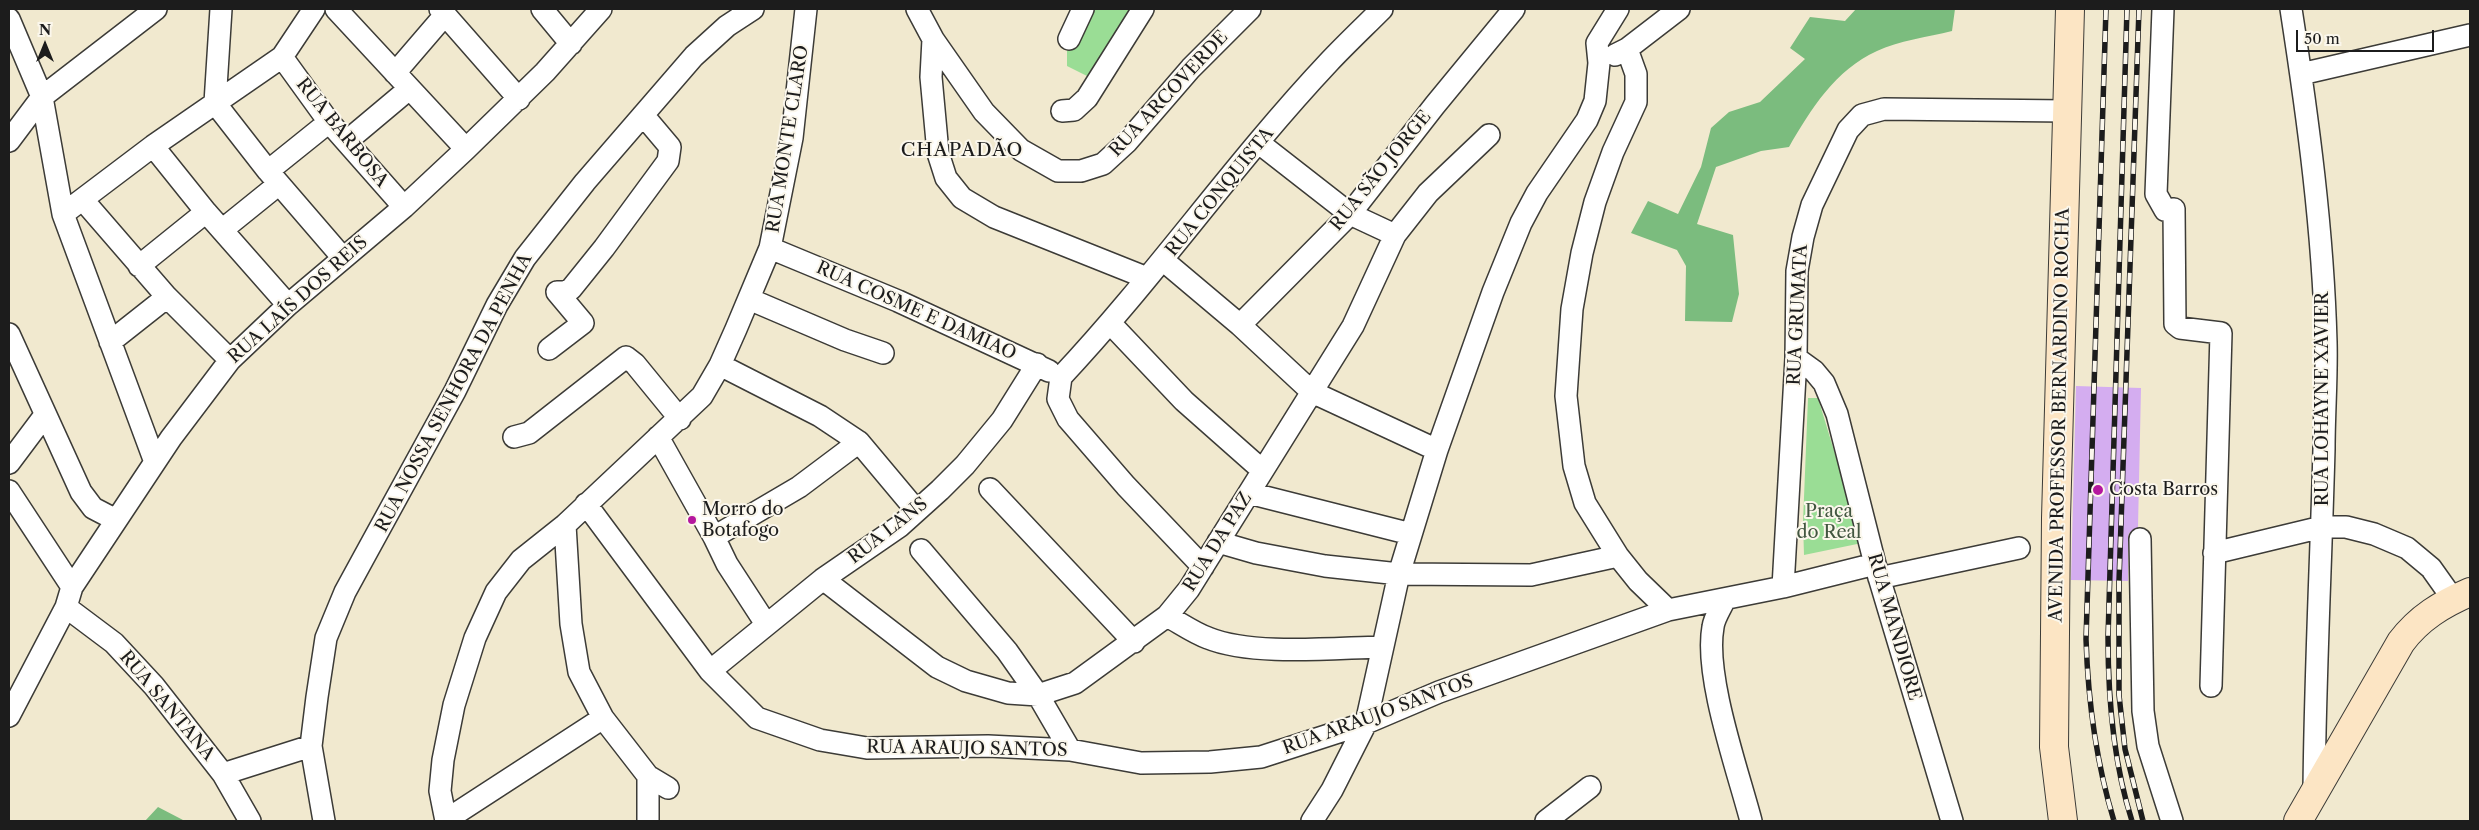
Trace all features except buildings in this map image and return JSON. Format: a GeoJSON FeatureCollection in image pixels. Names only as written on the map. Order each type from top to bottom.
{"type":"FeatureCollection","features":[{"type":"Feature","properties":{"kind":"main road","name":"AVENIDA PROFESSOR BERNARDINO ROCHA"},"geometry":{"type":"LineString","coordinates":[[2063,821],[2054,747],[2054,712],[2056,518],[2070,9]]}},
{"type":"Feature","properties":{"kind":"main road"},"geometry":{"type":"LineString","coordinates":[[2298,821],[2401,642],[2422,619],[2462,595]]}},
{"type":"Feature","properties":{"kind":"street"},"geometry":{"type":"LineString","coordinates":[[9,142],[42,97],[156,9]]}},
{"type":"Feature","properties":{"kind":"street"},"geometry":{"type":"LineString","coordinates":[[221,9],[215,103],[273,178],[343,258]]}},
{"type":"Feature","properties":{"kind":"street"},"geometry":{"type":"LineString","coordinates":[[63,214],[153,146],[282,57],[314,9]]}},
{"type":"Feature","properties":{"kind":"street"},"geometry":{"type":"LineString","coordinates":[[336,9],[466,149]]}},
{"type":"Feature","properties":{"kind":"street"},"geometry":{"type":"LineString","coordinates":[[542,9],[570,44]]}},
{"type":"Feature","properties":{"kind":"street","name":"RUA LAÍS DOS REIS"},"geometry":{"type":"LineString","coordinates":[[9,716],[69,597],[116,520],[155,462],[230,360],[288,305],[404,208],[519,99],[602,9]]}},
{"type":"Feature","properties":{"kind":"street","name":"RUA NOSSA SENHORA DA PENHA"},"geometry":{"type":"LineString","coordinates":[[324,821],[311,746],[326,638],[354,576],[455,391],[497,305],[524,258],[585,182],[694,56],[726,26],[753,9]]}},
{"type":"Feature","properties":{"kind":"street","name":"RUA MONTE CLARO"},"geometry":{"type":"LineString","coordinates":[[446,820],[440,791],[443,760],[454,705],[475,638],[496,592],[521,560],[565,525],[658,437],[680,419],[702,396],[720,365],[770,248],[792,138],[806,9]]}},
{"type":"Feature","properties":{"kind":"street","name":"RUA ARCOVERDE"},"geometry":{"type":"LineString","coordinates":[[917,9],[933,39],[984,112],[1021,150],[1058,171],[1081,171],[1103,164],[1128,142],[1192,68],[1250,9]]}},
{"type":"Feature","properties":{"kind":"street"},"geometry":{"type":"LineString","coordinates":[[1069,40],[1083,9]]}},
{"type":"Feature","properties":{"kind":"street"},"geometry":{"type":"LineString","coordinates":[[1062,111],[1074,110],[1087,98],[1144,9]]}},
{"type":"Feature","properties":{"kind":"street","name":"RUA CONQUISTA"},"geometry":{"type":"LineString","coordinates":[[1061,377],[1164,261],[1259,143],[1328,63],[1382,9]]}},
{"type":"Feature","properties":{"kind":"street","name":"RUA SÃO JORGE"},"geometry":{"type":"LineString","coordinates":[[1240,325],[1350,214],[1435,105],[1514,9]]}},
{"type":"Feature","properties":{"kind":"street"},"geometry":{"type":"LineString","coordinates":[[1312,821],[1332,790],[1366,723],[1381,647],[1399,574],[1437,450],[1493,292],[1521,223],[1537,192],[1587,120],[1596,101],[1599,63],[1596,50],[1597,43],[1618,9]]}},
{"type":"Feature","properties":{"kind":"street"},"geometry":{"type":"LineString","coordinates":[[1599,63],[1627,49],[1679,9]]}},
{"type":"Feature","properties":{"kind":"street"},"geometry":{"type":"LineString","coordinates":[[2163,9],[2156,194],[2165,210],[2174,209],[2175,324],[2180,328],[2221,333],[2211,686]]}},
{"type":"Feature","properties":{"kind":"street","name":"RUA LOHAYNE XAVIER"},"geometry":{"type":"LineString","coordinates":[[2291,9],[2310,138],[2324,279],[2326,345],[2322,527],[2315,696],[2314,792]]}},
{"type":"Feature","properties":{"kind":"street"},"geometry":{"type":"LineString","coordinates":[[395,73],[442,12],[519,99]]}},
{"type":"Feature","properties":{"kind":"street"},"geometry":{"type":"LineString","coordinates":[[9,19],[42,97],[63,214],[155,462]]}},
{"type":"Feature","properties":{"kind":"street"},"geometry":{"type":"LineString","coordinates":[[2301,74],[2470,35]]}},
{"type":"Feature","properties":{"kind":"street"},"geometry":{"type":"LineString","coordinates":[[933,39],[931,78],[938,153],[946,178],[962,198],[994,218],[1147,278]]}},
{"type":"Feature","properties":{"kind":"street"},"geometry":{"type":"LineString","coordinates":[[1627,49],[1636,74],[1636,102],[1610,161],[1595,202],[1582,253],[1572,309],[1566,396],[1574,466],[1585,503],[1618,556],[1638,581],[1668,610]]}},
{"type":"Feature","properties":{"kind":"street","name":"RUA BARBOSA"},"geometry":{"type":"LineString","coordinates":[[282,57],[329,122],[404,208]]}},
{"type":"Feature","properties":{"kind":"street"},"geometry":{"type":"LineString","coordinates":[[346,141],[409,89]]}},
{"type":"Feature","properties":{"kind":"street","name":"RUA GRUMATA"},"geometry":{"type":"LineString","coordinates":[[1783,587],[1796,358],[1798,271],[1803,237],[1812,205],[1848,130],[1862,115],[1884,108],[2068,111]]}},
{"type":"Feature","properties":{"kind":"street"},"geometry":{"type":"LineString","coordinates":[[549,349],[583,323],[557,292],[565,292],[570,289],[604,248],[668,161],[670,147],[643,115]]}},
{"type":"Feature","properties":{"kind":"street"},"geometry":{"type":"LineString","coordinates":[[222,230],[329,122]]}},
{"type":"Feature","properties":{"kind":"street","name":"RUA DA PAZ"},"geometry":{"type":"LineString","coordinates":[[823,579],[937,667],[966,681],[1008,693],[1038,695],[1075,683],[1134,642],[1167,616],[1203,568],[1353,326],[1395,235],[1428,193],[1489,135]]}},
{"type":"Feature","properties":{"kind":"street"},"geometry":{"type":"LineString","coordinates":[[1259,143],[1350,214],[1395,235]]}},
{"type":"Feature","properties":{"kind":"street"},"geometry":{"type":"LineString","coordinates":[[153,146],[206,212],[288,305]]}},
{"type":"Feature","properties":{"kind":"street"},"geometry":{"type":"LineString","coordinates":[[83,200],[167,297],[230,360]]}},
{"type":"Feature","properties":{"kind":"street"},"geometry":{"type":"LineString","coordinates":[[139,266],[206,212]]}},
{"type":"Feature","properties":{"kind":"street","name":"RUA COSME E DAMIAO"},"geometry":{"type":"LineString","coordinates":[[770,248],[898,301],[1037,364],[1061,377]]}},
{"type":"Feature","properties":{"kind":"street"},"geometry":{"type":"LineString","coordinates":[[1164,261],[1240,325],[1312,392],[1437,450]]}},
{"type":"Feature","properties":{"kind":"street"},"geometry":{"type":"LineString","coordinates":[[110,342],[167,297]]}},
{"type":"Feature","properties":{"kind":"street"},"geometry":{"type":"LineString","coordinates":[[749,299],[845,340],[883,353]]}},
{"type":"Feature","properties":{"kind":"street"},"geometry":{"type":"LineString","coordinates":[[1110,323],[1184,401],[1262,470]]}},
{"type":"Feature","properties":{"kind":"street"},"geometry":{"type":"LineString","coordinates":[[9,334],[81,492],[93,508],[116,520]]}},
{"type":"Feature","properties":{"kind":"street"},"geometry":{"type":"LineString","coordinates":[[514,437],[529,433],[626,357],[635,364],[680,419]]}},
{"type":"Feature","properties":{"kind":"street","name":"RUA MANDIORE"},"geometry":{"type":"LineString","coordinates":[[1796,358],[1814,372],[1824,383],[1831,399],[1877,571],[1952,821]]}},
{"type":"Feature","properties":{"kind":"street","name":"RUA LANS"},"geometry":{"type":"LineString","coordinates":[[710,671],[823,579],[900,526],[965,465],[1002,420],[1037,364]]}},
{"type":"Feature","properties":{"kind":"street"},"geometry":{"type":"LineString","coordinates":[[720,365],[820,416],[859,442],[916,510]]}},
{"type":"Feature","properties":{"kind":"street"},"geometry":{"type":"LineString","coordinates":[[1061,377],[1058,399],[1068,419],[1126,486],[1203,568]]}},
{"type":"Feature","properties":{"kind":"street"},"geometry":{"type":"LineString","coordinates":[[9,463],[45,415]]}},
{"type":"Feature","properties":{"kind":"street"},"geometry":{"type":"LineString","coordinates":[[658,437],[714,537],[726,564],[766,624]]}},
{"type":"Feature","properties":{"kind":"street"},"geometry":{"type":"LineString","coordinates":[[714,537],[799,487],[859,442]]}},
{"type":"Feature","properties":{"kind":"street"},"geometry":{"type":"LineString","coordinates":[[990,489],[1134,642]]}},
{"type":"Feature","properties":{"kind":"street","name":"RUA SANTANA"},"geometry":{"type":"LineString","coordinates":[[9,491],[69,597],[154,686],[223,774],[250,821]]}},
{"type":"Feature","properties":{"kind":"street"},"geometry":{"type":"LineString","coordinates":[[1249,493],[1411,534]]}},
{"type":"Feature","properties":{"kind":"street","name":"RUA ARAUJO SANTOS"},"geometry":{"type":"LineString","coordinates":[[586,504],[710,671],[757,718],[820,740],[867,748],[988,746],[1070,750],[1141,763],[1210,762],[1261,757],[1366,723],[1440,692],[1668,610],[1783,587],[2019,548]]}},
{"type":"Feature","properties":{"kind":"street"},"geometry":{"type":"LineString","coordinates":[[565,525],[571,624],[579,672],[603,718],[648,776],[668,788]]}},
{"type":"Feature","properties":{"kind":"street"},"geometry":{"type":"LineString","coordinates":[[2214,553],[2322,527],[2346,527],[2374,534],[2408,548],[2462,595]]}},
{"type":"Feature","properties":{"kind":"street"},"geometry":{"type":"LineString","coordinates":[[2140,539],[2143,710],[2148,746],[2172,821]]}},
{"type":"Feature","properties":{"kind":"street"},"geometry":{"type":"LineString","coordinates":[[1218,542],[1256,554],[1326,566],[1399,574],[1531,575],[1618,556]]}},
{"type":"Feature","properties":{"kind":"street"},"geometry":{"type":"LineString","coordinates":[[921,550],[1007,651],[1038,695],[1070,750]]}},
{"type":"Feature","properties":{"kind":"street"},"geometry":{"type":"LineString","coordinates":[[1725,599],[1713,625],[1712,660],[1724,718],[1751,821]]}},
{"type":"Feature","properties":{"kind":"street"},"geometry":{"type":"LineString","coordinates":[[1167,616],[1208,638],[1241,646],[1298,650],[1381,647]]}},
{"type":"Feature","properties":{"kind":"street"},"geometry":{"type":"LineString","coordinates":[[446,820],[603,718]]}},
{"type":"Feature","properties":{"kind":"street"},"geometry":{"type":"LineString","coordinates":[[223,774],[311,746]]}},
{"type":"Feature","properties":{"kind":"street"},"geometry":{"type":"LineString","coordinates":[[648,776],[648,821]]}},
{"type":"Feature","properties":{"kind":"street"},"geometry":{"type":"LineString","coordinates":[[1546,821],[1590,787]]}},
{"type":"Feature","properties":{"kind":"green space"},"geometry":{"type":"Polygon","coordinates":[[[1071,9],[1132,9],[1093,79],[1067,66],[1067,30],[1071,9]]]}},
{"type":"Feature","properties":{"kind":"green space"},"geometry":{"type":"Polygon","coordinates":[[[1856,9],[1955,9],[1952,31],[1885,48],[1862,59],[1849,69],[1836,80],[1815,105],[1789,147],[1761,151],[1716,167],[1697,224],[1733,235],[1739,294],[1732,322],[1685,321],[1686,266],[1677,250],[1631,233],[1648,201],[1678,214],[1701,167],[1711,128],[1729,112],[1760,102],[1805,59],[1790,48],[1810,17],[1845,21],[1856,9]]]}},
{"type":"Feature","properties":{"kind":"green space","name":"Praça do Real"},"geometry":{"type":"Polygon","coordinates":[[[1808,398],[1818,398],[1862,543],[1804,555],[1803,522],[1808,398]]]}},
{"type":"Feature","properties":{"kind":"green space"},"geometry":{"type":"Polygon","coordinates":[[[158,807],[183,820],[184,821],[145,821],[158,807]]]}},
{"type":"Feature","properties":{"kind":"railway"},"geometry":{"type":"LineString","coordinates":[[2106,9],[2086,639],[2094,731],[2102,776],[2114,821]]}},
{"type":"Feature","properties":{"kind":"railway"},"geometry":{"type":"LineString","coordinates":[[2127,9],[2108,637],[2109,684],[2113,730],[2120,776],[2132,821]]}},
{"type":"Feature","properties":{"kind":"railway"},"geometry":{"type":"LineString","coordinates":[[2139,9],[2119,581],[2119,695],[2125,749],[2143,821]]}},
{"type":"Feature","properties":{"kind":"place","name":"Costa Barros"},"geometry":{"type":"Point","coordinates":[2098,490]}},
{"type":"Feature","properties":{"kind":"place","name":"Morro do Botafogo"},"geometry":{"type":"Point","coordinates":[692,520]}},
{"type":"Feature","properties":{"kind":"district","name":"CHAPADÃO"},"geometry":{"type":"Point","coordinates":[962,151]}}]}
